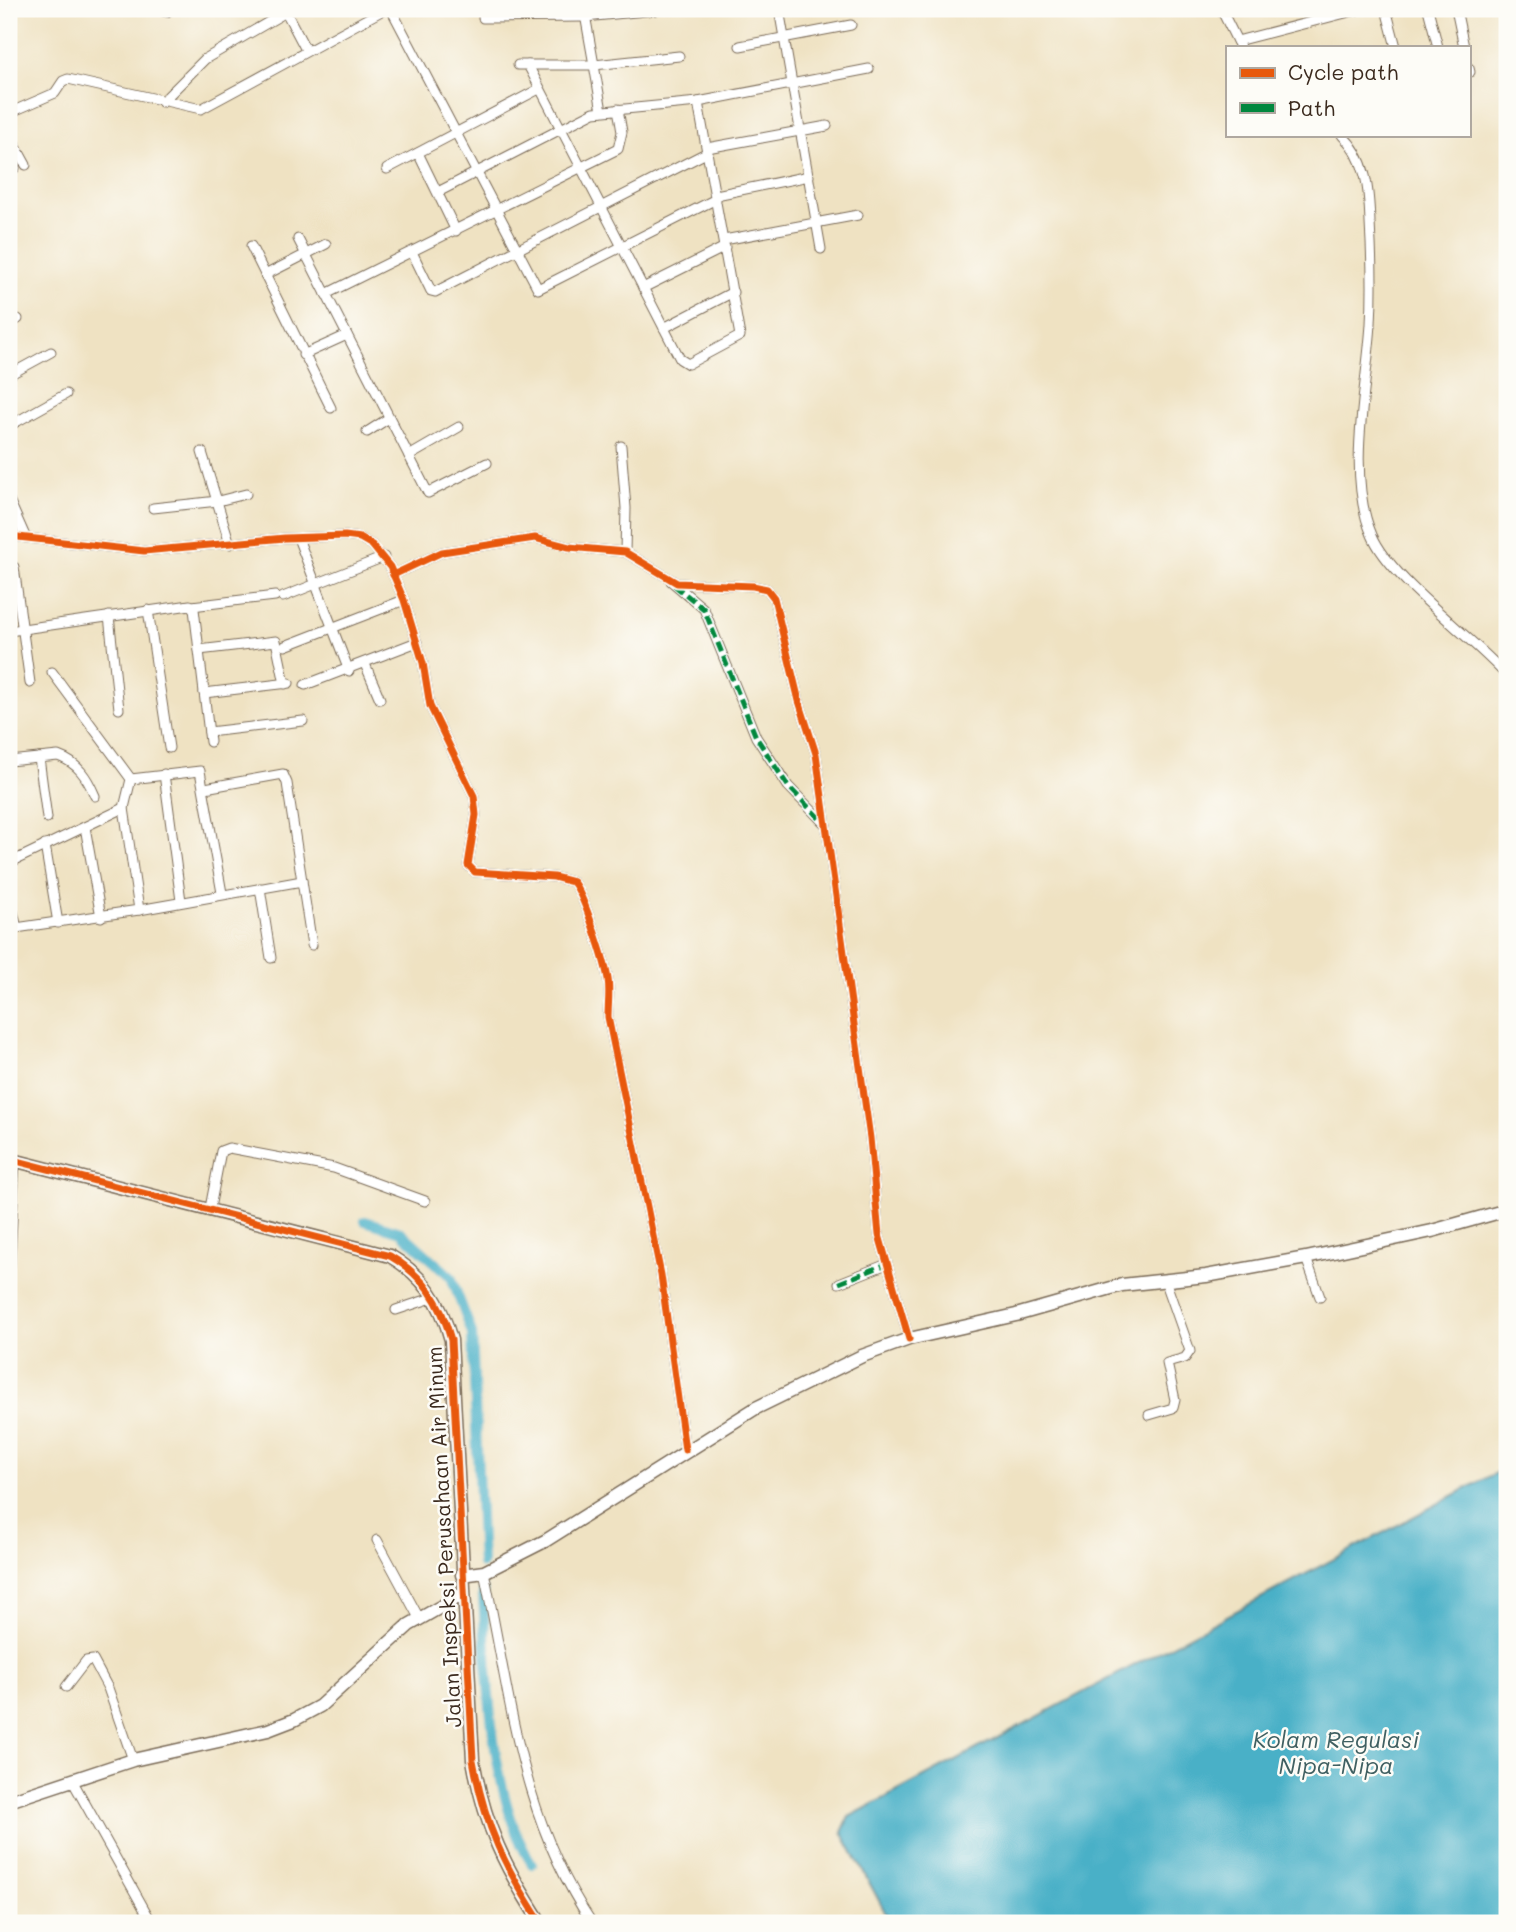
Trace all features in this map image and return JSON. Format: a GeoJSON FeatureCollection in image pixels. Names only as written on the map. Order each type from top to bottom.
{"type":"FeatureCollection","features":[{"type":"Feature","properties":{"kind":"street"},"geometry":{"type":"LineString","coordinates":[[155,9],[167,12]]}},
{"type":"Feature","properties":{"kind":"street"},"geometry":{"type":"LineString","coordinates":[[9,113],[55,93],[63,81],[68,79],[201,109],[385,9]]}},
{"type":"Feature","properties":{"kind":"street"},"geometry":{"type":"LineString","coordinates":[[391,9],[538,289],[716,197],[809,176]]}},
{"type":"Feature","properties":{"kind":"street"},"geometry":{"type":"LineString","coordinates":[[779,9],[821,249]]}},
{"type":"Feature","properties":{"kind":"street"},"geometry":{"type":"LineString","coordinates":[[1221,9],[1239,44],[1343,11],[1361,9]]}},
{"type":"Feature","properties":{"kind":"street"},"geometry":{"type":"LineString","coordinates":[[1386,9],[1395,46]]}},
{"type":"Feature","properties":{"kind":"street"},"geometry":{"type":"LineString","coordinates":[[1428,9],[1438,46]]}},
{"type":"Feature","properties":{"kind":"street"},"geometry":{"type":"LineString","coordinates":[[1456,9],[1464,46]]}},
{"type":"Feature","properties":{"kind":"street"},"geometry":{"type":"LineString","coordinates":[[162,102],[205,60],[288,10],[306,50]]}},
{"type":"Feature","properties":{"kind":"street"},"geometry":{"type":"LineString","coordinates":[[483,18],[656,10]]}},
{"type":"Feature","properties":{"kind":"street"},"geometry":{"type":"LineString","coordinates":[[584,13],[602,111]]}},
{"type":"Feature","properties":{"kind":"street"},"geometry":{"type":"LineString","coordinates":[[740,46],[851,25]]}},
{"type":"Feature","properties":{"kind":"street"},"geometry":{"type":"LineString","coordinates":[[679,56],[594,65],[523,65],[539,89],[680,359],[688,364],[737,340],[740,330],[698,102]]}},
{"type":"Feature","properties":{"kind":"street"},"geometry":{"type":"LineString","coordinates":[[438,192],[559,128],[602,111],[698,102],[869,69]]}},
{"type":"Feature","properties":{"kind":"street"},"geometry":{"type":"LineString","coordinates":[[387,169],[539,89]]}},
{"type":"Feature","properties":{"kind":"street"},"geometry":{"type":"LineString","coordinates":[[326,294],[618,149],[622,132],[618,109]]}},
{"type":"Feature","properties":{"kind":"street"},"geometry":{"type":"LineString","coordinates":[[412,252],[433,292],[601,208],[708,150],[827,125]]}},
{"type":"Feature","properties":{"kind":"street"},"geometry":{"type":"LineString","coordinates":[[9,134],[26,165]]}},
{"type":"Feature","properties":{"kind":"street"},"geometry":{"type":"LineString","coordinates":[[1343,136],[1359,157],[1369,195],[1373,263],[1371,325],[1360,418],[1366,518],[1372,536],[1392,566],[1507,676]]}},
{"type":"Feature","properties":{"kind":"street"},"geometry":{"type":"LineString","coordinates":[[418,153],[456,231]]}},
{"type":"Feature","properties":{"kind":"street"},"geometry":{"type":"LineString","coordinates":[[9,157],[15,168]]}},
{"type":"Feature","properties":{"kind":"street"},"geometry":{"type":"LineString","coordinates":[[643,288],[724,244],[858,215]]}},
{"type":"Feature","properties":{"kind":"street"},"geometry":{"type":"LineString","coordinates":[[298,239],[428,493],[487,463]]}},
{"type":"Feature","properties":{"kind":"street"},"geometry":{"type":"LineString","coordinates":[[265,275],[326,244]]}},
{"type":"Feature","properties":{"kind":"street"},"geometry":{"type":"LineString","coordinates":[[251,246],[331,408]]}},
{"type":"Feature","properties":{"kind":"street"},"geometry":{"type":"LineString","coordinates":[[664,328],[733,292]]}},
{"type":"Feature","properties":{"kind":"street"},"geometry":{"type":"LineString","coordinates":[[9,324],[18,319]]}},
{"type":"Feature","properties":{"kind":"street"},"geometry":{"type":"LineString","coordinates":[[303,355],[347,335]]}},
{"type":"Feature","properties":{"kind":"street"},"geometry":{"type":"LineString","coordinates":[[9,375],[51,352]]}},
{"type":"Feature","properties":{"kind":"street"},"geometry":{"type":"LineString","coordinates":[[9,426],[66,394]]}},
{"type":"Feature","properties":{"kind":"street"},"geometry":{"type":"LineString","coordinates":[[367,432],[389,418]]}},
{"type":"Feature","properties":{"kind":"street"},"geometry":{"type":"LineString","coordinates":[[409,456],[459,427]]}},
{"type":"Feature","properties":{"kind":"street"},"geometry":{"type":"LineString","coordinates":[[621,446],[626,508],[625,552]]}},
{"type":"Feature","properties":{"kind":"street"},"geometry":{"type":"LineString","coordinates":[[202,452],[230,544]]}},
{"type":"Feature","properties":{"kind":"street"},"geometry":{"type":"LineString","coordinates":[[153,508],[218,501],[246,494]]}},
{"type":"Feature","properties":{"kind":"street"},"geometry":{"type":"LineString","coordinates":[[9,500],[25,536]]}},
{"type":"Feature","properties":{"kind":"street"},"geometry":{"type":"LineString","coordinates":[[9,536],[144,551],[298,538],[360,538],[384,557],[404,600],[417,642],[430,706],[474,796],[476,815],[468,865],[475,872],[561,878],[573,882],[580,894],[604,965],[608,980],[608,1017],[661,1275],[685,1450]]}},
{"type":"Feature","properties":{"kind":"street"},"geometry":{"type":"LineString","coordinates":[[298,538],[349,671]]}},
{"type":"Feature","properties":{"kind":"street"},"geometry":{"type":"LineString","coordinates":[[393,575],[442,552],[526,539],[548,540],[569,548],[625,552],[669,579],[704,608],[755,737],[788,786],[826,825]]}},
{"type":"Feature","properties":{"kind":"street"},"geometry":{"type":"LineString","coordinates":[[9,631],[148,610],[279,596],[384,557]]}},
{"type":"Feature","properties":{"kind":"street"},"geometry":{"type":"LineString","coordinates":[[13,568],[30,684]]}},
{"type":"Feature","properties":{"kind":"street"},"geometry":{"type":"LineString","coordinates":[[669,579],[687,584],[753,586],[767,589],[774,598],[799,701],[816,754],[870,1138],[879,1235],[909,1339]]}},
{"type":"Feature","properties":{"kind":"street"},"geometry":{"type":"LineString","coordinates":[[285,646],[404,600]]}},
{"type":"Feature","properties":{"kind":"street"},"geometry":{"type":"LineString","coordinates":[[192,606],[210,737],[303,721]]}},
{"type":"Feature","properties":{"kind":"street"},"geometry":{"type":"LineString","coordinates":[[148,610],[169,748]]}},
{"type":"Feature","properties":{"kind":"street"},"geometry":{"type":"LineString","coordinates":[[109,616],[119,709]]}},
{"type":"Feature","properties":{"kind":"street"},"geometry":{"type":"LineString","coordinates":[[199,650],[276,641],[288,683],[204,693]]}},
{"type":"Feature","properties":{"kind":"street"},"geometry":{"type":"LineString","coordinates":[[305,685],[349,671],[417,642]]}},
{"type":"Feature","properties":{"kind":"street"},"geometry":{"type":"LineString","coordinates":[[366,664],[380,699]]}},
{"type":"Feature","properties":{"kind":"street"},"geometry":{"type":"LineString","coordinates":[[52,672],[131,779]]}},
{"type":"Feature","properties":{"kind":"street"},"geometry":{"type":"LineString","coordinates":[[9,761],[58,756],[72,761],[89,782],[94,796]]}},
{"type":"Feature","properties":{"kind":"street"},"geometry":{"type":"LineString","coordinates":[[39,758],[47,818]]}},
{"type":"Feature","properties":{"kind":"street"},"geometry":{"type":"LineString","coordinates":[[131,779],[196,769],[202,775],[222,894]]}},
{"type":"Feature","properties":{"kind":"street"},"geometry":{"type":"LineString","coordinates":[[164,774],[181,901]]}},
{"type":"Feature","properties":{"kind":"street"},"geometry":{"type":"LineString","coordinates":[[205,788],[283,774],[287,783],[312,945]]}},
{"type":"Feature","properties":{"kind":"street"},"geometry":{"type":"LineString","coordinates":[[131,779],[124,808],[139,910]]}},
{"type":"Feature","properties":{"kind":"street"},"geometry":{"type":"LineString","coordinates":[[9,863],[124,808]]}},
{"type":"Feature","properties":{"kind":"street"},"geometry":{"type":"LineString","coordinates":[[85,827],[101,917]]}},
{"type":"Feature","properties":{"kind":"street"},"geometry":{"type":"LineString","coordinates":[[45,845],[58,923]]}},
{"type":"Feature","properties":{"kind":"street"},"geometry":{"type":"LineString","coordinates":[[9,895],[13,929],[101,917],[302,881]]}},
{"type":"Feature","properties":{"kind":"street"},"geometry":{"type":"LineString","coordinates":[[260,888],[271,958]]}},
{"type":"Feature","properties":{"kind":"street"},"geometry":{"type":"LineString","coordinates":[[210,1208],[221,1151],[229,1149],[334,1168],[425,1201]]}},
{"type":"Feature","properties":{"kind":"street"},"geometry":{"type":"LineString","coordinates":[[9,1279],[12,1160]]}},
{"type":"Feature","properties":{"kind":"street","name":"Jalan Inspeksi Perusahaan Air Minum"},"geometry":{"type":"LineString","coordinates":[[12,1160],[210,1208],[390,1256],[411,1268],[435,1297],[451,1340],[461,1576],[473,1760],[479,1794],[497,1848],[541,1923]]}},
{"type":"Feature","properties":{"kind":"street"},"geometry":{"type":"LineString","coordinates":[[461,1576],[484,1572],[545,1541],[685,1450],[756,1408],[814,1378],[909,1339],[1016,1315],[1122,1285],[1307,1258],[1432,1231],[1507,1210]]}},
{"type":"Feature","properties":{"kind":"street"},"geometry":{"type":"LineString","coordinates":[[1307,1258],[1320,1297]]}},
{"type":"Feature","properties":{"kind":"street"},"geometry":{"type":"LineString","coordinates":[[839,1283],[887,1264]]}},
{"type":"Feature","properties":{"kind":"street"},"geometry":{"type":"LineString","coordinates":[[1149,1415],[1168,1411],[1175,1406],[1167,1363],[1185,1358],[1190,1351],[1165,1280]]}},
{"type":"Feature","properties":{"kind":"street"},"geometry":{"type":"LineString","coordinates":[[397,1310],[435,1297]]}},
{"type":"Feature","properties":{"kind":"street"},"geometry":{"type":"LineString","coordinates":[[377,1540],[419,1618]]}},
{"type":"Feature","properties":{"kind":"street"},"geometry":{"type":"LineString","coordinates":[[484,1572],[526,1782],[555,1860],[592,1923]]}},
{"type":"Feature","properties":{"kind":"street"},"geometry":{"type":"LineString","coordinates":[[9,1801],[133,1760],[268,1730],[309,1713],[419,1618],[463,1594]]}},
{"type":"Feature","properties":{"kind":"street"},"geometry":{"type":"LineString","coordinates":[[66,1687],[86,1661],[93,1660],[108,1688],[133,1760]]}},
{"type":"Feature","properties":{"kind":"street"},"geometry":{"type":"LineString","coordinates":[[72,1780],[152,1923]]}},
{"type":"Feature","properties":{"kind":"water","name":"Kolam Regulasi Nipa-Nipa"},"geometry":{"type":"Polygon","coordinates":[[[1507,1467],[1507,1923],[891,1923],[842,1832],[849,1817],[1507,1467]]]}},
{"type":"Feature","properties":{"kind":"waterway"},"geometry":{"type":"LineString","coordinates":[[365,1221],[401,1232],[451,1277],[472,1333],[482,1564]]}},
{"type":"Feature","properties":{"kind":"waterway"},"geometry":{"type":"LineString","coordinates":[[483,1590],[489,1694],[499,1769],[518,1837],[532,1864]]}},
{"type":"Feature","properties":{"kind":"marked path"},"geometry":{"type":"LineString","coordinates":[[674,585],[704,609],[756,737],[788,786],[824,823]]}},
{"type":"Feature","properties":{"kind":"marked path"},"geometry":{"type":"LineString","coordinates":[[839,1283],[887,1264]]}},
{"type":"Feature","properties":{"kind":"cycle path"},"geometry":{"type":"LineString","coordinates":[[9,536],[144,551],[285,538],[345,536],[360,538],[372,545],[390,567],[404,600],[423,663],[430,706],[474,796],[476,815],[468,865],[475,872],[554,877],[573,882],[594,929],[608,979],[608,1017],[661,1275],[685,1450]]}},
{"type":"Feature","properties":{"kind":"cycle path"},"geometry":{"type":"LineString","coordinates":[[393,575],[442,552],[535,538],[569,547],[625,552],[677,583],[753,586],[767,589],[774,598],[799,701],[816,754],[870,1138],[879,1235],[909,1339]]}},
{"type":"Feature","properties":{"kind":"cycle path"},"geometry":{"type":"LineString","coordinates":[[9,1159],[390,1256],[412,1272],[430,1291],[451,1340],[473,1760],[490,1826],[506,1864],[541,1923]]}}]}
